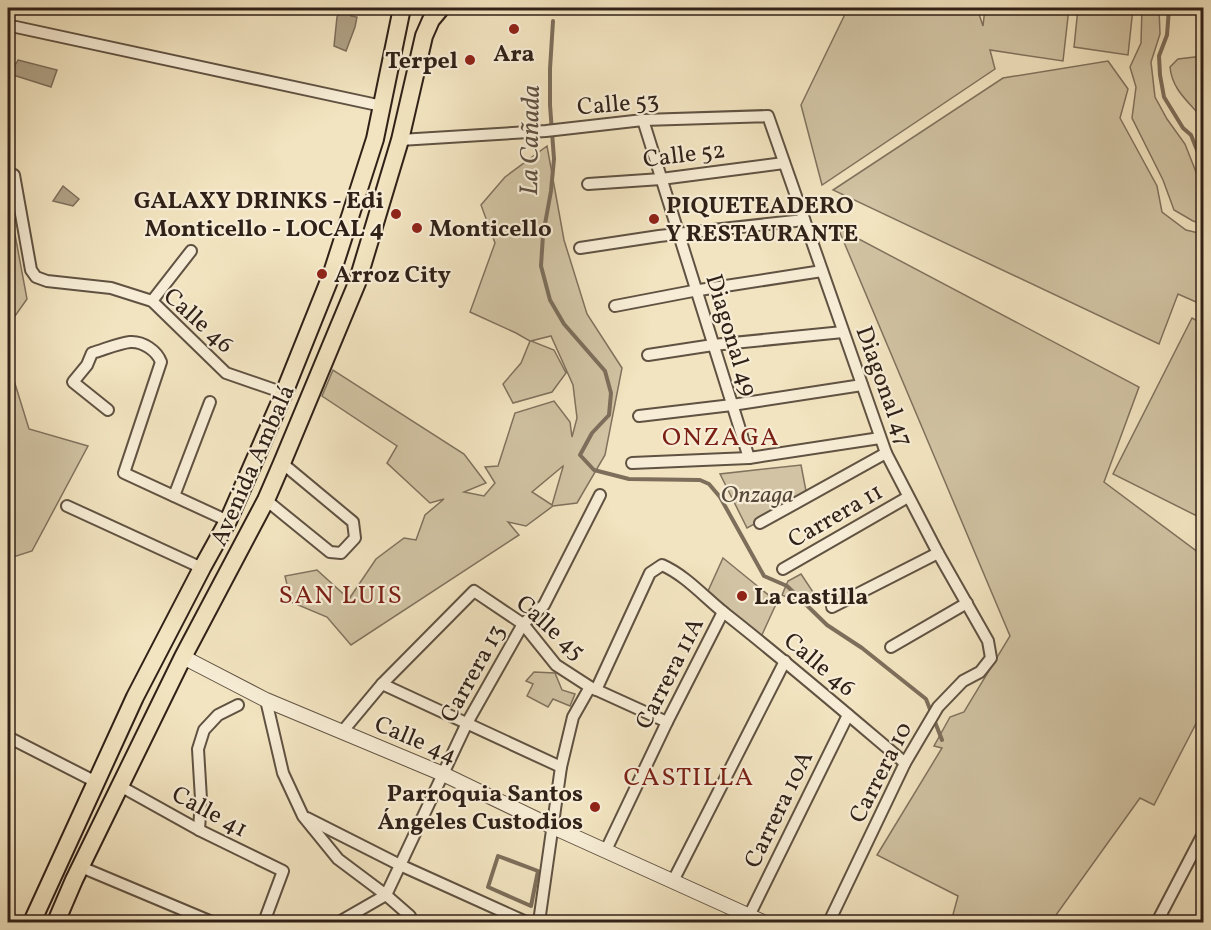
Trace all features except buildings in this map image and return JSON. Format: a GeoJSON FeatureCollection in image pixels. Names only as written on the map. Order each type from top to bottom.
{"type":"FeatureCollection","features":[{"type":"Feature","properties":{"kind":"main road","name":"Avenida Ambalá"},"geometry":{"type":"LineString","coordinates":[[32,922],[135,698],[228,521],[284,393],[331,276],[375,140],[402,8]]}},
{"type":"Feature","properties":{"kind":"main road","name":"Avenida Ambalá"},"geometry":{"type":"LineString","coordinates":[[56,922],[183,657],[266,500],[282,463],[357,283],[400,140],[424,36],[431,20],[441,8]]}},
{"type":"Feature","properties":{"kind":"street"},"geometry":{"type":"LineString","coordinates":[[16,27],[382,106]]}},
{"type":"Feature","properties":{"kind":"street","name":"Calle 53"},"geometry":{"type":"LineString","coordinates":[[400,140],[551,131],[643,120],[768,116]]}},
{"type":"Feature","properties":{"kind":"street","name":"Diagonal 47"},"geometry":{"type":"LineString","coordinates":[[768,116],[886,453],[938,553],[988,641],[991,658]]}},
{"type":"Feature","properties":{"kind":"street","name":"Diagonal 49"},"geometry":{"type":"LineString","coordinates":[[643,120],[749,458]]}},
{"type":"Feature","properties":{"kind":"street","name":"Calle 52"},"geometry":{"type":"LineString","coordinates":[[588,184],[661,179],[784,163]]}},
{"type":"Feature","properties":{"kind":"street","name":"Calle 46"},"geometry":{"type":"LineString","coordinates":[[14,175],[31,270],[36,277],[47,281],[111,288],[152,301],[226,373],[284,393]]}},
{"type":"Feature","properties":{"kind":"street"},"geometry":{"type":"LineString","coordinates":[[580,248],[804,220]]}},
{"type":"Feature","properties":{"kind":"street"},"geometry":{"type":"LineString","coordinates":[[152,301],[191,251]]}},
{"type":"Feature","properties":{"kind":"street"},"geometry":{"type":"LineString","coordinates":[[615,306],[822,272]]}},
{"type":"Feature","properties":{"kind":"street"},"geometry":{"type":"LineString","coordinates":[[648,355],[713,345],[843,332]]}},
{"type":"Feature","properties":{"kind":"street"},"geometry":{"type":"LineString","coordinates":[[108,410],[73,382],[87,365],[92,353],[130,342],[139,342],[159,356],[161,362],[124,473],[228,521]]}},
{"type":"Feature","properties":{"kind":"street"},"geometry":{"type":"LineString","coordinates":[[639,416],[732,405],[862,385]]}},
{"type":"Feature","properties":{"kind":"street"},"geometry":{"type":"LineString","coordinates":[[174,496],[210,402]]}},
{"type":"Feature","properties":{"kind":"street"},"geometry":{"type":"LineString","coordinates":[[632,464],[749,458],[880,438]]}},
{"type":"Feature","properties":{"kind":"street"},"geometry":{"type":"LineString","coordinates":[[760,523],[886,453]]}},
{"type":"Feature","properties":{"kind":"street"},"geometry":{"type":"LineString","coordinates":[[266,500],[330,552],[341,553],[355,538],[353,522],[282,463]]}},
{"type":"Feature","properties":{"kind":"street","name":"Carrera 13"},"geometry":{"type":"LineString","coordinates":[[386,895],[467,723],[523,624],[544,605],[600,495]]}},
{"type":"Feature","properties":{"kind":"street","name":"Carrera 11"},"geometry":{"type":"LineString","coordinates":[[783,569],[908,497]]}},
{"type":"Feature","properties":{"kind":"street"},"geometry":{"type":"LineString","coordinates":[[67,506],[202,568]]}},
{"type":"Feature","properties":{"kind":"street"},"geometry":{"type":"LineString","coordinates":[[832,607],[938,553]]}},
{"type":"Feature","properties":{"kind":"street","name":"Calle 46"},"geometry":{"type":"LineString","coordinates":[[593,688],[650,573],[662,565],[674,571],[785,661],[905,763]]}},
{"type":"Feature","properties":{"kind":"street","name":"Calle 45"},"geometry":{"type":"LineString","coordinates":[[382,684],[474,591],[523,624],[556,665],[593,688],[667,722]]}},
{"type":"Feature","properties":{"kind":"street"},"geometry":{"type":"LineString","coordinates":[[891,647],[967,603]]}},
{"type":"Feature","properties":{"kind":"street","name":"Carrera 11A"},"geometry":{"type":"LineString","coordinates":[[606,850],[723,612]]}},
{"type":"Feature","properties":{"kind":"street","name":"Calle 44"},"geometry":{"type":"LineString","coordinates":[[183,657],[266,700],[443,774],[673,881],[747,919],[763,922]]}},
{"type":"Feature","properties":{"kind":"street","name":"Carrera 10"},"geometry":{"type":"LineString","coordinates":[[829,922],[905,763],[938,706],[963,681],[980,672],[991,658]]}},
{"type":"Feature","properties":{"kind":"street"},"geometry":{"type":"LineString","coordinates":[[673,881],[785,661]]}},
{"type":"Feature","properties":{"kind":"street"},"geometry":{"type":"LineString","coordinates":[[342,732],[382,684],[561,767]]}},
{"type":"Feature","properties":{"kind":"street"},"geometry":{"type":"LineString","coordinates":[[539,922],[561,767],[573,717],[593,688]]}},
{"type":"Feature","properties":{"kind":"street"},"geometry":{"type":"LineString","coordinates":[[266,700],[283,773],[303,816],[338,859],[410,916],[409,922]]}},
{"type":"Feature","properties":{"kind":"street"},"geometry":{"type":"LineString","coordinates":[[200,830],[198,749],[204,730],[218,715],[238,705]]}},
{"type":"Feature","properties":{"kind":"street","name":"Carrera 10A"},"geometry":{"type":"LineString","coordinates":[[747,919],[848,715]]}},
{"type":"Feature","properties":{"kind":"street"},"geometry":{"type":"LineString","coordinates":[[8,737],[96,782]]}},
{"type":"Feature","properties":{"kind":"street","name":"Calle 41"},"geometry":{"type":"LineString","coordinates":[[120,786],[200,830],[283,871],[264,922]]}},
{"type":"Feature","properties":{"kind":"street"},"geometry":{"type":"LineString","coordinates":[[303,816],[400,865],[526,922]]}},
{"type":"Feature","properties":{"kind":"street"},"geometry":{"type":"LineString","coordinates":[[1157,922],[1203,832]]}},
{"type":"Feature","properties":{"kind":"street"},"geometry":{"type":"LineString","coordinates":[[81,867],[212,922]]}},
{"type":"Feature","properties":{"kind":"street"},"geometry":{"type":"LineString","coordinates":[[339,922],[386,895]]}},
{"type":"Feature","properties":{"kind":"green space"},"geometry":{"type":"Polygon","coordinates":[[[848,8],[977,8],[983,26],[985,8],[1069,8],[1063,61],[990,50],[995,69],[822,185],[801,105],[848,8]]]}},
{"type":"Feature","properties":{"kind":"green space"},"geometry":{"type":"Polygon","coordinates":[[[1078,8],[1133,8],[1128,55],[1074,47],[1078,8]]]}},
{"type":"Feature","properties":{"kind":"green space"},"geometry":{"type":"Polygon","coordinates":[[[1142,8],[1161,8],[1159,9],[1160,34],[1151,62],[1155,97],[1185,144],[1198,177],[1203,181],[1203,224],[1174,210],[1163,180],[1132,118],[1136,87],[1130,67],[1141,43],[1142,8]]]}},
{"type":"Feature","properties":{"kind":"green space"},"geometry":{"type":"Polygon","coordinates":[[[1204,56],[1203,119],[1178,89],[1170,67],[1178,59],[1204,56]]]}},
{"type":"Feature","properties":{"kind":"green space"},"geometry":{"type":"Polygon","coordinates":[[[1108,61],[1128,89],[1120,118],[1157,186],[1162,212],[1186,230],[1203,234],[1203,305],[1178,294],[1159,344],[833,190],[1003,78],[1108,61]]]}},
{"type":"Feature","properties":{"kind":"green space"},"geometry":{"type":"Polygon","coordinates":[[[547,146],[564,240],[587,314],[622,368],[605,455],[577,503],[553,506],[526,526],[508,522],[519,535],[351,645],[327,617],[291,602],[285,576],[317,570],[349,599],[376,559],[404,538],[416,540],[425,515],[444,499],[430,503],[387,463],[397,446],[322,396],[333,370],[464,454],[486,483],[464,492],[484,496],[495,483],[485,467],[498,466],[515,413],[554,401],[570,422],[572,437],[577,418],[573,385],[551,336],[531,341],[554,350],[566,373],[552,392],[513,403],[503,384],[521,363],[530,341],[470,312],[495,243],[481,205],[505,177],[547,146]],[[563,466],[532,492],[552,505],[563,466]]]}},
{"type":"Feature","properties":{"kind":"green space"},"geometry":{"type":"Polygon","coordinates":[[[8,197],[27,299],[8,326],[8,197]]]}},
{"type":"Feature","properties":{"kind":"green space"},"geometry":{"type":"Polygon","coordinates":[[[838,228],[1139,387],[1104,482],[1203,556],[1203,710],[1154,805],[1140,798],[1051,922],[951,922],[958,896],[877,855],[942,748],[934,746],[950,717],[964,712],[1010,636],[838,228]]]}},
{"type":"Feature","properties":{"kind":"green space"},"geometry":{"type":"Polygon","coordinates":[[[1192,318],[1203,324],[1203,519],[1113,474],[1192,318]]]}},
{"type":"Feature","properties":{"kind":"green space"},"geometry":{"type":"Polygon","coordinates":[[[8,361],[29,429],[88,446],[32,551],[13,557],[8,569],[8,361]]]}},
{"type":"Feature","properties":{"kind":"green space","name":"Onzaga"},"geometry":{"type":"Polygon","coordinates":[[[801,465],[807,496],[747,528],[720,474],[801,465]]]}},
{"type":"Feature","properties":{"kind":"green space","name":"La castilla"},"geometry":{"type":"Polygon","coordinates":[[[723,558],[777,602],[761,637],[708,591],[723,558]]]}},
{"type":"Feature","properties":{"kind":"green space"},"geometry":{"type":"Polygon","coordinates":[[[801,574],[813,592],[798,602],[782,595],[788,581],[801,574]]]}},
{"type":"Feature","properties":{"kind":"green space"},"geometry":{"type":"Polygon","coordinates":[[[534,672],[555,673],[562,690],[575,694],[570,706],[553,699],[548,707],[527,696],[533,684],[526,681],[534,672]]]}},
{"type":"Feature","properties":{"kind":"shaded area"},"geometry":{"type":"Polygon","coordinates":[[[342,8],[349,11],[351,16],[357,17],[346,51],[334,46],[337,17],[342,8]]]}},
{"type":"Feature","properties":{"kind":"shaded area"},"geometry":{"type":"Polygon","coordinates":[[[18,60],[57,70],[51,87],[10,74],[18,60]]]}},
{"type":"Feature","properties":{"kind":"shaded area"},"geometry":{"type":"Polygon","coordinates":[[[63,186],[79,199],[73,206],[53,201],[63,186]]]}},
{"type":"Feature","properties":{"kind":"waterway"},"geometry":{"type":"LineString","coordinates":[[1171,8],[1169,9],[1167,35],[1159,56],[1164,97],[1183,128],[1191,135],[1204,171]]}},
{"type":"Feature","properties":{"kind":"waterway","name":"La Cañada"},"geometry":{"type":"LineString","coordinates":[[553,21],[550,105],[554,159],[541,266],[550,300],[564,324],[605,371],[611,393],[609,415],[592,433],[580,455],[594,470],[629,479],[700,480],[709,484],[720,497],[764,576],[787,586],[827,625],[862,648],[926,699],[942,740]]}},
{"type":"Feature","properties":{"kind":"waterway"},"geometry":{"type":"LineString","coordinates":[[498,856],[538,871],[531,906],[488,887],[498,856]]}},
{"type":"Feature","properties":{"kind":"place","name":"Ara"},"geometry":{"type":"Point","coordinates":[514,29]}},
{"type":"Feature","properties":{"kind":"place","name":"Terpel"},"geometry":{"type":"Point","coordinates":[470,60]}},
{"type":"Feature","properties":{"kind":"place","name":"GALAXY DRINKS - Edi Monticello - LOCAL 4"},"geometry":{"type":"Point","coordinates":[396,214]}},
{"type":"Feature","properties":{"kind":"place","name":"PIQUETEADERO Y RESTAURANTE"},"geometry":{"type":"Point","coordinates":[654,219]}},
{"type":"Feature","properties":{"kind":"place","name":"Monticello"},"geometry":{"type":"Point","coordinates":[417,228]}},
{"type":"Feature","properties":{"kind":"place","name":"Arroz City"},"geometry":{"type":"Point","coordinates":[322,274]}},
{"type":"Feature","properties":{"kind":"place","name":"La castilla"},"geometry":{"type":"Point","coordinates":[742,596]}},
{"type":"Feature","properties":{"kind":"place","name":"Parroquia Santos Ángeles Custodios"},"geometry":{"type":"Point","coordinates":[595,807]}},
{"type":"Feature","properties":{"kind":"district","name":"ONZAGA"},"geometry":{"type":"Point","coordinates":[721,436]}},
{"type":"Feature","properties":{"kind":"district","name":"SAN LUIS"},"geometry":{"type":"Point","coordinates":[341,594]}},
{"type":"Feature","properties":{"kind":"district","name":"CASTILLA"},"geometry":{"type":"Point","coordinates":[689,776]}}]}
